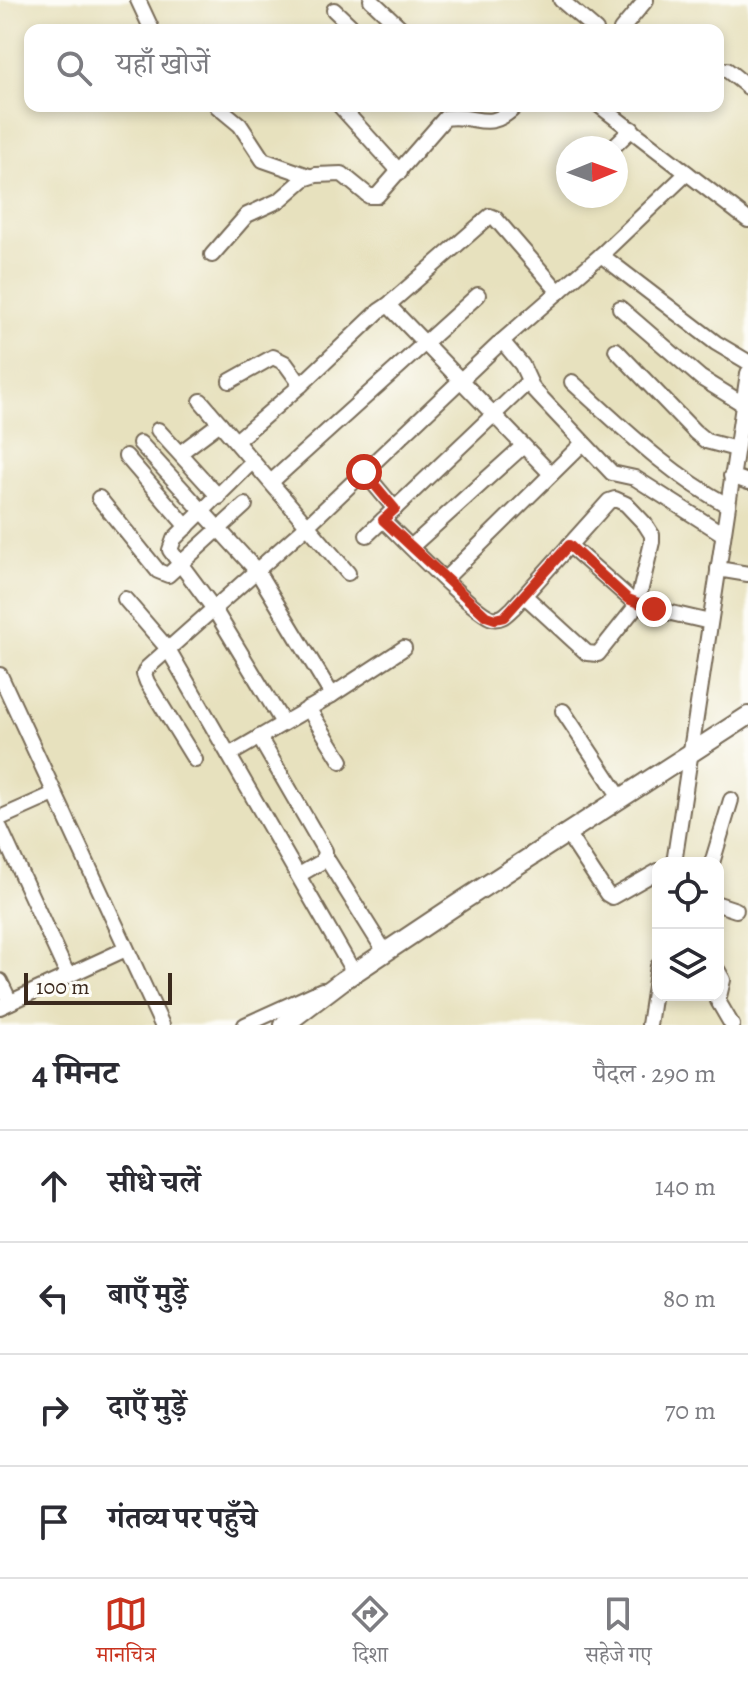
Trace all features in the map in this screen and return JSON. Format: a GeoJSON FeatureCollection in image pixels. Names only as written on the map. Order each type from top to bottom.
{"type":"FeatureCollection","features":[{"type":"Feature","properties":{"kind":"main road"},"geometry":{"type":"LineString","coordinates":[[294,1022],[348,977],[385,952],[748,716]]}},
{"type":"Feature","properties":{"kind":"street"},"geometry":{"type":"LineString","coordinates":[[138,0],[149,24]]}},
{"type":"Feature","properties":{"kind":"street"},"geometry":{"type":"LineString","coordinates":[[371,0],[397,24]]}},
{"type":"Feature","properties":{"kind":"street"},"geometry":{"type":"LineString","coordinates":[[561,0],[589,24]]}},
{"type":"Feature","properties":{"kind":"street"},"geometry":{"type":"LineString","coordinates":[[630,24],[646,0]]}},
{"type":"Feature","properties":{"kind":"street"},"geometry":{"type":"LineString","coordinates":[[334,10],[349,24]]}},
{"type":"Feature","properties":{"kind":"street"},"geometry":{"type":"LineString","coordinates":[[727,70],[748,87]]}},
{"type":"Feature","properties":{"kind":"street"},"geometry":{"type":"LineString","coordinates":[[224,112],[240,125],[263,160],[309,176],[342,174],[372,197],[381,193],[450,112],[492,122],[509,112]]}},
{"type":"Feature","properties":{"kind":"street"},"geometry":{"type":"LineString","coordinates":[[345,112],[400,172]]}},
{"type":"Feature","properties":{"kind":"street"},"geometry":{"type":"LineString","coordinates":[[608,112],[748,220]]}},
{"type":"Feature","properties":{"kind":"street"},"geometry":{"type":"LineString","coordinates":[[625,136],[632,129]]}},
{"type":"Feature","properties":{"kind":"street"},"geometry":{"type":"LineString","coordinates":[[195,760],[147,682],[144,674],[147,668],[309,524],[502,341],[601,255],[687,173]]}},
{"type":"Feature","properties":{"kind":"street"},"geometry":{"type":"LineString","coordinates":[[212,255],[247,215],[280,200],[309,176]]}},
{"type":"Feature","properties":{"kind":"street"},"geometry":{"type":"LineString","coordinates":[[236,441],[379,311],[490,216],[559,292]]}},
{"type":"Feature","properties":{"kind":"street"},"geometry":{"type":"LineString","coordinates":[[601,255],[694,326],[748,362]]}},
{"type":"Feature","properties":{"kind":"street"},"geometry":{"type":"LineString","coordinates":[[271,482],[478,295]]}},
{"type":"Feature","properties":{"kind":"street"},"geometry":{"type":"LineString","coordinates":[[388,305],[551,474]]}},
{"type":"Feature","properties":{"kind":"street"},"geometry":{"type":"LineString","coordinates":[[620,308],[701,378],[743,404]]}},
{"type":"Feature","properties":{"kind":"street"},"geometry":{"type":"LineString","coordinates":[[502,341],[522,365],[529,381],[612,473],[635,478],[723,534]]}},
{"type":"Feature","properties":{"kind":"street"},"geometry":{"type":"LineString","coordinates":[[616,350],[695,432],[706,441],[736,449]]}},
{"type":"Feature","properties":{"kind":"street"},"geometry":{"type":"LineString","coordinates":[[230,381],[273,357],[285,363],[301,385]]}},
{"type":"Feature","properties":{"kind":"street"},"geometry":{"type":"LineString","coordinates":[[675,857],[748,373]]}},
{"type":"Feature","properties":{"kind":"street"},"geometry":{"type":"LineString","coordinates":[[367,535],[529,381]]}},
{"type":"Feature","properties":{"kind":"street"},"geometry":{"type":"LineString","coordinates":[[572,382],[666,467],[727,505]]}},
{"type":"Feature","properties":{"kind":"street"},"geometry":{"type":"LineString","coordinates":[[201,401],[348,573]]}},
{"type":"Feature","properties":{"kind":"street"},"geometry":{"type":"LineString","coordinates":[[180,453],[220,423]]}},
{"type":"Feature","properties":{"kind":"street"},"geometry":{"type":"LineString","coordinates":[[158,430],[219,497]]}},
{"type":"Feature","properties":{"kind":"street"},"geometry":{"type":"LineString","coordinates":[[140,443],[257,571],[332,695]]}},
{"type":"Feature","properties":{"kind":"street"},"geometry":{"type":"LineString","coordinates":[[445,579],[583,443]]}},
{"type":"Feature","properties":{"kind":"street"},"geometry":{"type":"LineString","coordinates":[[411,547],[522,447]]}},
{"type":"Feature","properties":{"kind":"street"},"geometry":{"type":"LineString","coordinates":[[126,456],[187,527]]}},
{"type":"Feature","properties":{"kind":"street"},"geometry":{"type":"LineString","coordinates":[[253,461],[174,539],[170,550],[214,609],[283,723]]}},
{"type":"Feature","properties":{"kind":"street"},"geometry":{"type":"LineString","coordinates":[[364,472],[395,509]]}},
{"type":"Feature","properties":{"kind":"street"},"geometry":{"type":"LineString","coordinates":[[731,476],[748,482]]}},
{"type":"Feature","properties":{"kind":"street"},"geometry":{"type":"LineString","coordinates":[[99,498],[158,571],[168,575],[245,505]]}},
{"type":"Feature","properties":{"kind":"street"},"geometry":{"type":"LineString","coordinates":[[383,520],[476,609],[495,619],[504,617],[525,596],[609,501],[615,499],[626,504],[652,535],[637,605],[603,650],[592,655],[525,596]]}},
{"type":"Feature","properties":{"kind":"street"},"geometry":{"type":"LineString","coordinates":[[569,545],[637,605],[710,622]]}},
{"type":"Feature","properties":{"kind":"street"},"geometry":{"type":"LineString","coordinates":[[718,569],[748,574]]}},
{"type":"Feature","properties":{"kind":"street"},"geometry":{"type":"LineString","coordinates":[[125,599],[168,649],[299,875],[348,977],[245,1025]]}},
{"type":"Feature","properties":{"kind":"street"},"geometry":{"type":"LineString","coordinates":[[229,755],[332,695],[404,648]]}},
{"type":"Feature","properties":{"kind":"street"},"geometry":{"type":"LineString","coordinates":[[0,675],[162,1025]]}},
{"type":"Feature","properties":{"kind":"street"},"geometry":{"type":"LineString","coordinates":[[308,708],[341,761]]}},
{"type":"Feature","properties":{"kind":"street"},"geometry":{"type":"LineString","coordinates":[[563,711],[620,797]]}},
{"type":"Feature","properties":{"kind":"street"},"geometry":{"type":"LineString","coordinates":[[259,737],[325,856],[385,952]]}},
{"type":"Feature","properties":{"kind":"street"},"geometry":{"type":"LineString","coordinates":[[0,818],[54,794]]}},
{"type":"Feature","properties":{"kind":"street"},"geometry":{"type":"LineString","coordinates":[[714,857],[731,800]]}},
{"type":"Feature","properties":{"kind":"street"},"geometry":{"type":"LineString","coordinates":[[0,828],[68,976]]}},
{"type":"Feature","properties":{"kind":"street"},"geometry":{"type":"LineString","coordinates":[[567,833],[612,897],[652,874]]}},
{"type":"Feature","properties":{"kind":"street"},"geometry":{"type":"LineString","coordinates":[[299,875],[318,865],[325,856]]}},
{"type":"Feature","properties":{"kind":"street"},"geometry":{"type":"LineString","coordinates":[[724,906],[736,910]]}},
{"type":"Feature","properties":{"kind":"street"},"geometry":{"type":"LineString","coordinates":[[0,981],[5,1005],[126,949]]}},
{"type":"Feature","properties":{"kind":"street"},"geometry":{"type":"LineString","coordinates":[[649,1025],[653,1001]]}},
{"type":"Feature","properties":{"kind":"street"},"geometry":{"type":"LineString","coordinates":[[718,1001],[732,1025]]}},
{"type":"Feature","properties":{"kind":"route"},"geometry":{"type":"LineString","coordinates":[[364,472],[395,509],[383,520],[486,616],[495,619],[504,617],[569,545],[628,599],[654,609]]}}]}
